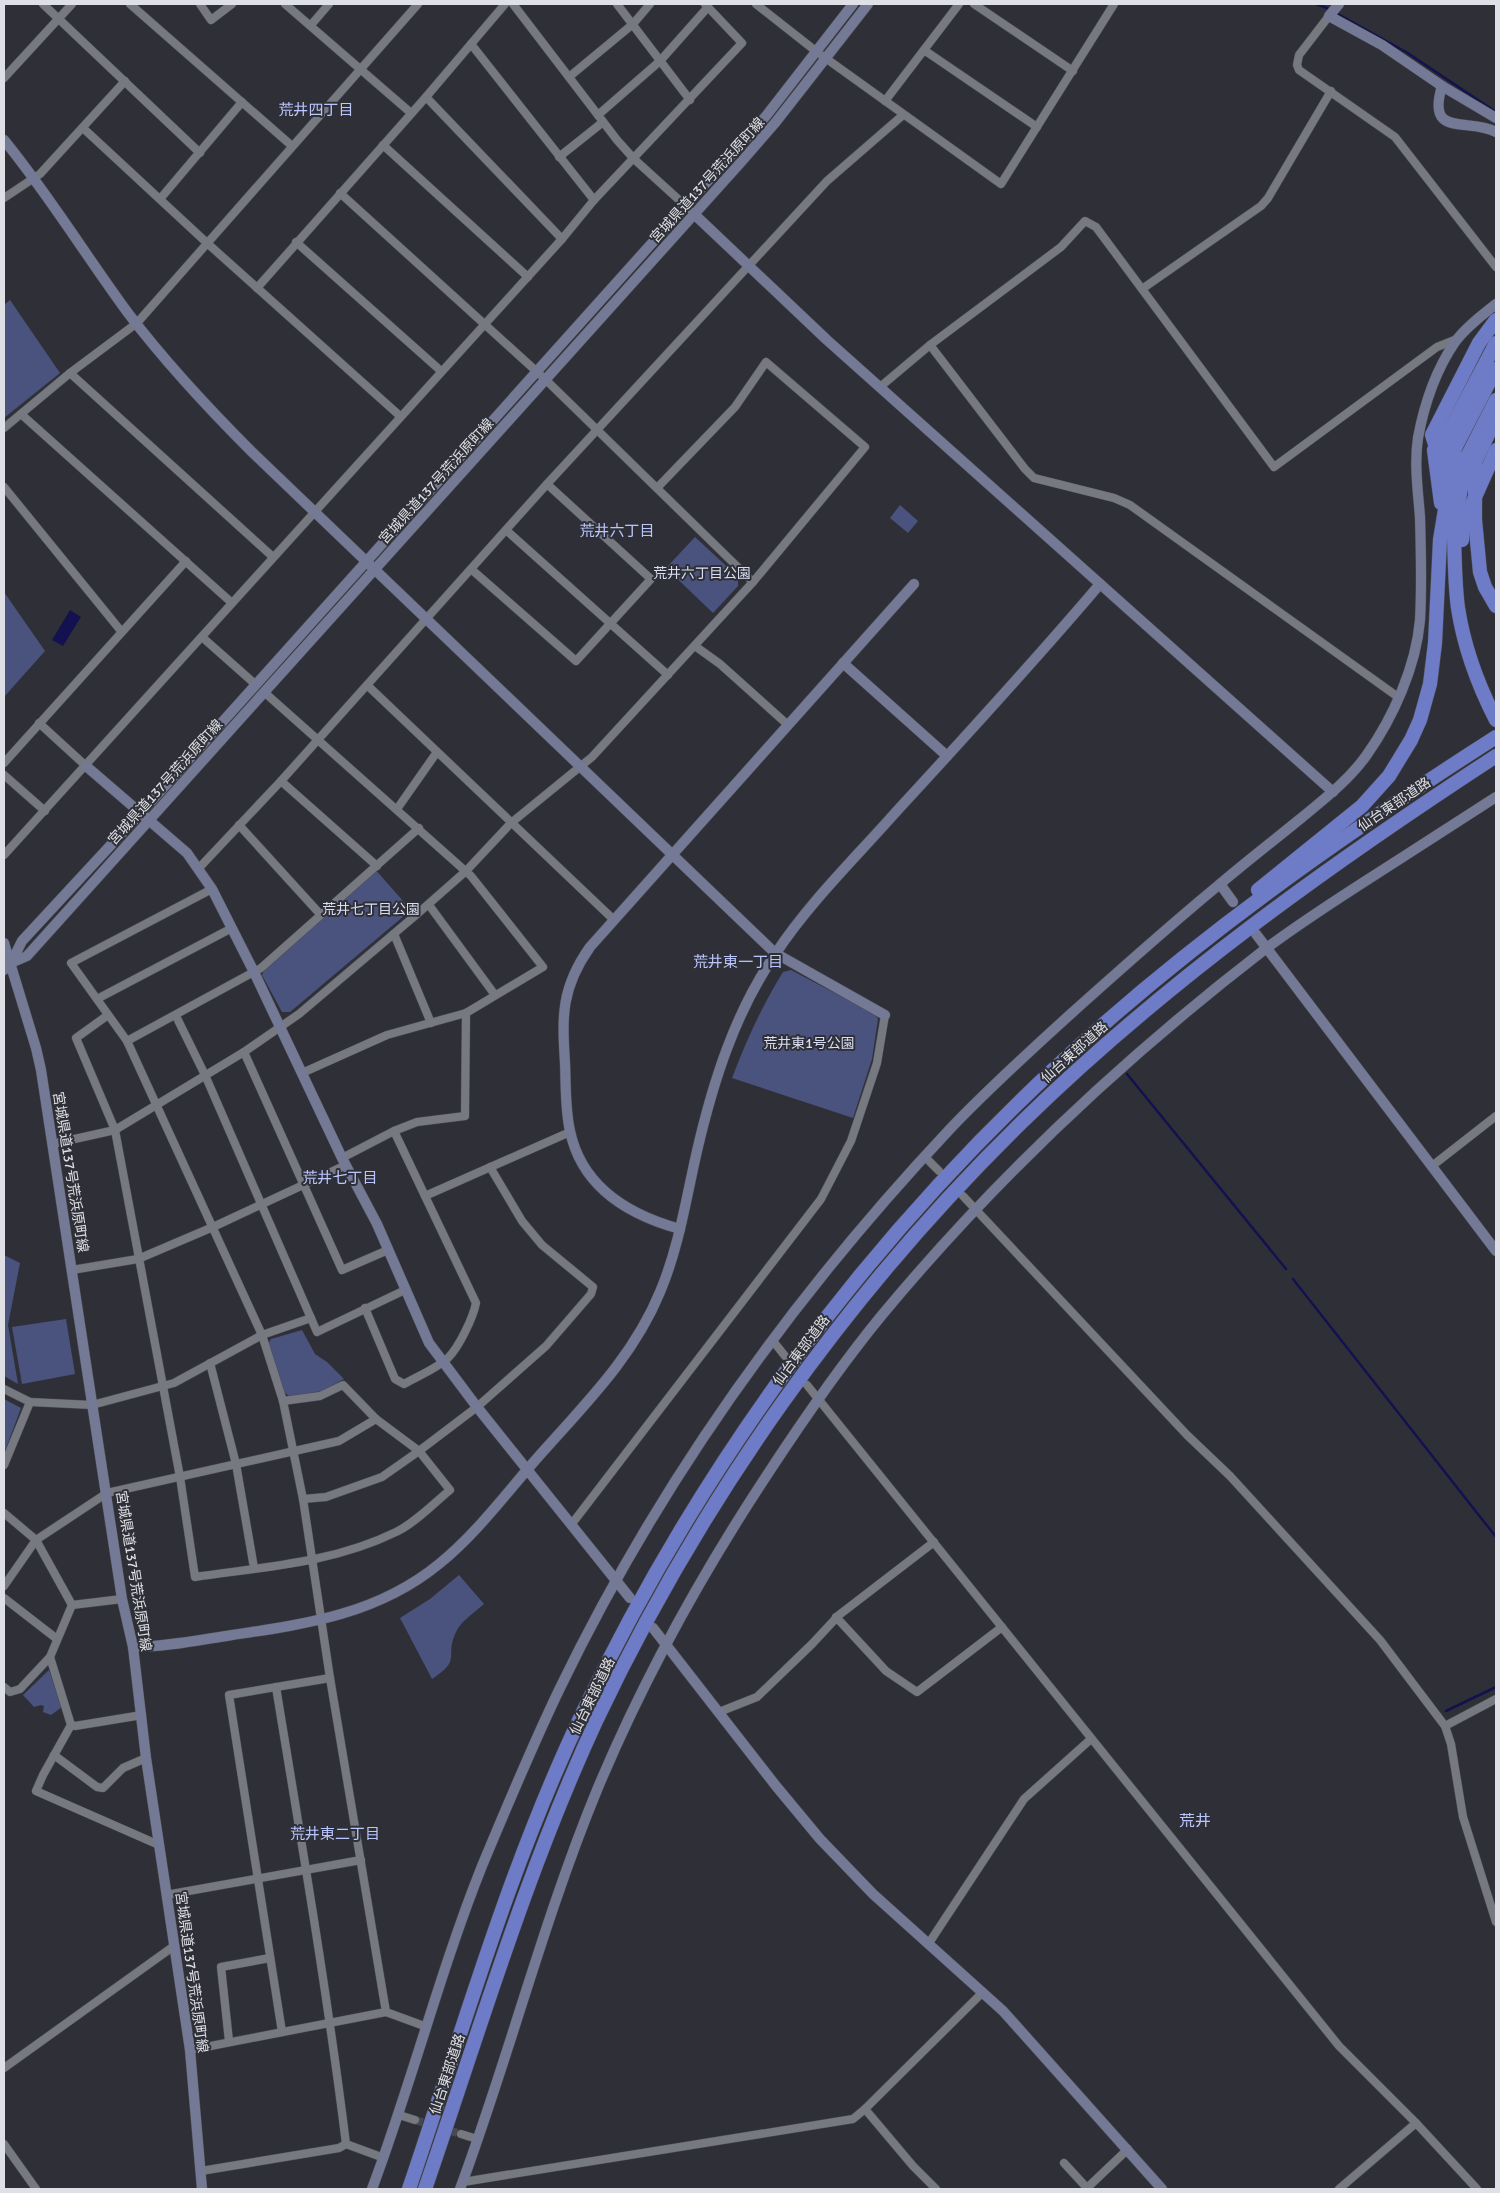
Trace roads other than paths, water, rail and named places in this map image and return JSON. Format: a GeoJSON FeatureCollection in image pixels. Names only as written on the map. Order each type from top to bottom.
{"type":"FeatureCollection","features":[{"type":"Feature","properties":{"kind":"highway"},"geometry":{"type":"LineString","coordinates":[[1496,320],[1479,343],[1432,435],[1459,523],[1485,587],[1496,606]]}},
{"type":"Feature","properties":{"kind":"highway"},"geometry":{"type":"LineString","coordinates":[[1496,330],[1438,438],[1459,523],[1467,607],[1480,661],[1496,700]]}},
{"type":"Feature","properties":{"kind":"highway"},"geometry":{"type":"LineString","coordinates":[[1449,483],[1444,441],[1496,343]]}},
{"type":"Feature","properties":{"kind":"highway"},"geometry":{"type":"LineString","coordinates":[[1449,483],[1450,445],[1496,356]]}},
{"type":"Feature","properties":{"kind":"highway"},"geometry":{"type":"LineString","coordinates":[[1449,483],[1455,448],[1496,369]]}},
{"type":"Feature","properties":{"kind":"highway"},"geometry":{"type":"LineString","coordinates":[[1449,483],[1462,452],[1496,386]]}},
{"type":"Feature","properties":{"kind":"highway"},"geometry":{"type":"LineString","coordinates":[[1147,988],[1231,911],[1362,806],[1389,776],[1401,759],[1420,720],[1430,684],[1435,643],[1472,458],[1496,400]]}},
{"type":"Feature","properties":{"kind":"highway"},"geometry":{"type":"LineString","coordinates":[[1449,483],[1472,458],[1496,418]]}},
{"type":"Feature","properties":{"kind":"highway"},"geometry":{"type":"LineString","coordinates":[[1476,494],[1481,465],[1496,434]]}},
{"type":"Feature","properties":{"kind":"highway"},"geometry":{"type":"LineString","coordinates":[[1432,435],[1449,483]]}},
{"type":"Feature","properties":{"kind":"highway"},"geometry":{"type":"LineString","coordinates":[[1476,494],[1496,450]]}},
{"type":"Feature","properties":{"kind":"highway"},"geometry":{"type":"LineString","coordinates":[[1472,458],[1476,494]]}},
{"type":"Feature","properties":{"kind":"highway"},"geometry":{"type":"LineString","coordinates":[[1459,523],[1482,496],[1495,468]]}},
{"type":"Feature","properties":{"kind":"highway"},"geometry":{"type":"LineString","coordinates":[[1495,468],[1476,494],[1459,523],[1456,586],[1464,638],[1472,666],[1496,720]]}},
{"type":"Feature","properties":{"kind":"highway","name":"仙台東部道路"},"geometry":{"type":"LineString","coordinates":[[409,2189],[492,1938],[553,1779],[580,1717],[629,1620],[686,1520],[730,1450],[798,1354],[844,1294],[887,1243],[968,1154],[1101,1027],[1236,918],[1322,854],[1496,737]]}},
{"type":"Feature","properties":{"kind":"highway","name":"仙台東部道路"},"geometry":{"type":"LineString","coordinates":[[425,2189],[529,1879],[571,1778],[643,1627],[699,1530],[774,1414],[810,1365],[881,1275],[980,1164],[1021,1122],[1112,1039],[1206,961],[1330,867],[1496,756]]}},
{"type":"Feature","properties":{"kind":"highway"},"geometry":{"type":"LineString","coordinates":[[1385,829],[1449,794],[1496,765]]}},
{"type":"Feature","properties":{"kind":"street"},"geometry":{"type":"LineString","coordinates":[[43,4],[200,153]]}},
{"type":"Feature","properties":{"kind":"street"},"geometry":{"type":"LineString","coordinates":[[4,78],[72,4]]}},
{"type":"Feature","properties":{"kind":"street"},"geometry":{"type":"LineString","coordinates":[[130,4],[292,146]]}},
{"type":"Feature","properties":{"kind":"street"},"geometry":{"type":"LineString","coordinates":[[200,4],[211,20],[232,4]]}},
{"type":"Feature","properties":{"kind":"street"},"geometry":{"type":"LineString","coordinates":[[285,4],[411,113]]}},
{"type":"Feature","properties":{"kind":"street"},"geometry":{"type":"LineString","coordinates":[[311,25],[329,4]]}},
{"type":"Feature","properties":{"kind":"street"},"geometry":{"type":"LineString","coordinates":[[4,428],[70,373],[137,323],[418,4]]}},
{"type":"Feature","properties":{"kind":"street"},"geometry":{"type":"LineString","coordinates":[[257,288],[426,97],[505,4]]}},
{"type":"Feature","properties":{"kind":"street"},"geometry":{"type":"LineString","coordinates":[[513,4],[634,159],[749,264],[815,329],[1333,792]]}},
{"type":"Feature","properties":{"kind":"street"},"geometry":{"type":"LineString","coordinates":[[616,4],[690,100]]}},
{"type":"Feature","properties":{"kind":"street"},"geometry":{"type":"LineString","coordinates":[[569,77],[633,24],[650,4]]}},
{"type":"Feature","properties":{"kind":"street","name":"宮城県道137号荒浜原町線"},"geometry":{"type":"LineString","coordinates":[[202,2189],[190,2050],[146,1758],[133,1647],[122,1599],[107,1493],[36,1048],[8,966],[22,941],[140,813],[766,116],[853,4]]}},
{"type":"Feature","properties":{"kind":"street","name":"宮城県道137号荒浜原町線"},"geometry":{"type":"LineString","coordinates":[[8,966],[28,956],[546,380],[775,123],[868,4]]}},
{"type":"Feature","properties":{"kind":"street"},"geometry":{"type":"LineString","coordinates":[[885,101],[959,4]]}},
{"type":"Feature","properties":{"kind":"street"},"geometry":{"type":"LineString","coordinates":[[974,4],[1073,71]]}},
{"type":"Feature","properties":{"kind":"street"},"geometry":{"type":"LineString","coordinates":[[759,5],[826,59],[1000,184],[1114,4]]}},
{"type":"Feature","properties":{"kind":"street"},"geometry":{"type":"LineString","coordinates":[[1339,4],[1297,60],[1299,70],[1395,136],[1496,267]]}},
{"type":"Feature","properties":{"kind":"street"},"geometry":{"type":"LineString","coordinates":[[4,855],[562,239],[594,200],[742,43],[707,5],[660,60],[560,157]]}},
{"type":"Feature","properties":{"kind":"street"},"geometry":{"type":"LineString","coordinates":[[1329,16],[1382,45],[1442,86],[1496,118]]}},
{"type":"Feature","properties":{"kind":"street"},"geometry":{"type":"LineString","coordinates":[[471,44],[594,200]]}},
{"type":"Feature","properties":{"kind":"street"},"geometry":{"type":"LineString","coordinates":[[924,50],[1037,127]]}},
{"type":"Feature","properties":{"kind":"street"},"geometry":{"type":"LineString","coordinates":[[4,198],[34,178],[125,80]]}},
{"type":"Feature","properties":{"kind":"street"},"geometry":{"type":"LineString","coordinates":[[1442,86],[1437,106],[1439,114],[1444,120],[1458,126],[1479,126],[1496,132]]}},
{"type":"Feature","properties":{"kind":"street"},"geometry":{"type":"LineString","coordinates":[[1142,289],[1261,206],[1268,198],[1331,92]]}},
{"type":"Feature","properties":{"kind":"street"},"geometry":{"type":"LineString","coordinates":[[426,97],[562,239]]}},
{"type":"Feature","properties":{"kind":"street"},"geometry":{"type":"LineString","coordinates":[[160,199],[242,102]]}},
{"type":"Feature","properties":{"kind":"street"},"geometry":{"type":"LineString","coordinates":[[199,868],[282,781],[547,484],[826,181],[903,115]]}},
{"type":"Feature","properties":{"kind":"street"},"geometry":{"type":"LineString","coordinates":[[82,128],[400,416]]}},
{"type":"Feature","properties":{"kind":"street"},"geometry":{"type":"LineString","coordinates":[[4,140],[34,178],[137,323],[187,385],[314,511],[376,568],[775,953],[885,1014],[877,1063],[851,1141],[821,1199],[571,1525]]}},
{"type":"Feature","properties":{"kind":"street"},"geometry":{"type":"LineString","coordinates":[[382,145],[528,276]]}},
{"type":"Feature","properties":{"kind":"street"},"geometry":{"type":"LineString","coordinates":[[340,193],[546,380],[753,582]]}},
{"type":"Feature","properties":{"kind":"street"},"geometry":{"type":"LineString","coordinates":[[880,386],[930,345],[1061,248],[1085,221],[1096,227],[1274,466],[1437,347],[1457,339]]}},
{"type":"Feature","properties":{"kind":"street"},"geometry":{"type":"LineString","coordinates":[[296,242],[441,371]]}},
{"type":"Feature","properties":{"kind":"street"},"geometry":{"type":"LineString","coordinates":[[372,2189],[399,2115],[481,1870],[529,1757],[560,1688],[616,1581],[691,1456],[722,1409],[862,1228],[925,1157],[1011,1069],[1135,956],[1333,792],[1366,756],[1388,718],[1408,675],[1420,625],[1421,585],[1417,465],[1418,440],[1427,401],[1439,372],[1457,339],[1496,304]]}},
{"type":"Feature","properties":{"kind":"street"},"geometry":{"type":"LineString","coordinates":[[930,345],[1025,469],[1034,478],[1114,498],[1130,505],[1398,697]]}},
{"type":"Feature","properties":{"kind":"street"},"geometry":{"type":"LineString","coordinates":[[52,1144],[115,1130],[244,1052],[299,1014],[428,905],[466,872],[511,823],[592,757],[753,582],[865,447],[766,362],[735,407],[657,488]]}},
{"type":"Feature","properties":{"kind":"street"},"geometry":{"type":"LineString","coordinates":[[70,373],[272,558]]}},
{"type":"Feature","properties":{"kind":"street"},"geometry":{"type":"LineString","coordinates":[[21,414],[232,603]]}},
{"type":"Feature","properties":{"kind":"street"},"geometry":{"type":"LineString","coordinates":[[471,569],[576,662],[651,579],[547,484]]}},
{"type":"Feature","properties":{"kind":"street"},"geometry":{"type":"LineString","coordinates":[[4,486],[121,631]]}},
{"type":"Feature","properties":{"kind":"street"},"geometry":{"type":"LineString","coordinates":[[506,530],[668,675]]}},
{"type":"Feature","properties":{"kind":"street"},"geometry":{"type":"LineString","coordinates":[[4,763],[186,561]]}},
{"type":"Feature","properties":{"kind":"street"},"geometry":{"type":"LineString","coordinates":[[680,1229],[637,1214],[609,1197],[593,1180],[583,1164],[570,1132],[566,1104],[563,1029],[565,999],[580,962],[614,920],[914,584]]}},
{"type":"Feature","properties":{"kind":"street"},"geometry":{"type":"LineString","coordinates":[[133,1647],[155,1647],[322,1620],[380,1601],[425,1574],[460,1545],[603,1384],[630,1349],[660,1292],[680,1229],[709,1102],[726,1051],[744,1010],[775,953],[854,859],[1100,584]]}},
{"type":"Feature","properties":{"kind":"street"},"geometry":{"type":"LineString","coordinates":[[202,637],[255,684]]}},
{"type":"Feature","properties":{"kind":"street"},"geometry":{"type":"LineString","coordinates":[[694,646],[720,664],[788,726]]}},
{"type":"Feature","properties":{"kind":"street"},"geometry":{"type":"LineString","coordinates":[[843,664],[947,756]]}},
{"type":"Feature","properties":{"kind":"street"},"geometry":{"type":"LineString","coordinates":[[367,685],[614,920]]}},
{"type":"Feature","properties":{"kind":"street"},"geometry":{"type":"LineString","coordinates":[[264,692],[466,872],[542,967],[466,1013],[387,1034],[302,1072]]}},
{"type":"Feature","properties":{"kind":"street"},"geometry":{"type":"LineString","coordinates":[[39,723],[187,853],[199,868],[232,928],[281,1026],[344,1161],[377,1224],[429,1343],[477,1407],[630,1598]]}},
{"type":"Feature","properties":{"kind":"street"},"geometry":{"type":"LineString","coordinates":[[396,809],[437,752]]}},
{"type":"Feature","properties":{"kind":"street"},"geometry":{"type":"LineString","coordinates":[[4,775],[45,811]]}},
{"type":"Feature","properties":{"kind":"street"},"geometry":{"type":"LineString","coordinates":[[282,781],[377,866]]}},
{"type":"Feature","properties":{"kind":"street"},"geometry":{"type":"LineString","coordinates":[[983,1992],[854,2119],[462,2185],[545,1929],[597,1791],[632,1713],[666,1643],[732,1528],[817,1398],[881,1316],[975,1208],[1093,1092],[1143,1048],[1266,949],[1357,886],[1496,797]]}},
{"type":"Feature","properties":{"kind":"street"},"geometry":{"type":"LineString","coordinates":[[239,825],[320,914]]}},
{"type":"Feature","properties":{"kind":"street"},"geometry":{"type":"LineString","coordinates":[[127,1041],[176,1016],[254,972],[271,960],[418,828]]}},
{"type":"Feature","properties":{"kind":"street"},"geometry":{"type":"LineString","coordinates":[[1220,884],[1233,902]]}},
{"type":"Feature","properties":{"kind":"street"},"geometry":{"type":"LineString","coordinates":[[212,889],[71,963],[127,1041],[262,1335],[283,1401],[303,1499],[330,1678],[386,2012]]}},
{"type":"Feature","properties":{"kind":"street"},"geometry":{"type":"LineString","coordinates":[[428,905],[495,995]]}},
{"type":"Feature","properties":{"kind":"street"},"geometry":{"type":"LineString","coordinates":[[97,999],[232,928]]}},
{"type":"Feature","properties":{"kind":"street"},"geometry":{"type":"LineString","coordinates":[[394,934],[431,1023]]}},
{"type":"Feature","properties":{"kind":"street"},"geometry":{"type":"LineString","coordinates":[[1256,934],[1496,1251]]}},
{"type":"Feature","properties":{"kind":"street"},"geometry":{"type":"LineString","coordinates":[[4,942],[8,966]]}},
{"type":"Feature","properties":{"kind":"street"},"geometry":{"type":"LineString","coordinates":[[72,1270],[138,1259],[304,1185],[394,1131],[417,1122],[466,1116],[466,1013]]}},
{"type":"Feature","properties":{"kind":"street"},"geometry":{"type":"LineString","coordinates":[[108,1015],[76,1038],[115,1130],[180,1477],[195,1577],[312,1560],[352,1550],[397,1532],[450,1490],[419,1452],[376,1419],[343,1384],[320,1396],[283,1401]]}},
{"type":"Feature","properties":{"kind":"street"},"geometry":{"type":"LineString","coordinates":[[176,1016],[205,1075],[317,1332],[405,1290]]}},
{"type":"Feature","properties":{"kind":"street"},"geometry":{"type":"LineString","coordinates":[[244,1052],[342,1270],[388,1250]]}},
{"type":"Feature","properties":{"kind":"street"},"geometry":{"type":"LineString","coordinates":[[1432,1166],[1496,1116]]}},
{"type":"Feature","properties":{"kind":"street"},"geometry":{"type":"LineString","coordinates":[[365,1308],[395,1379],[404,1384],[442,1362],[452,1353],[474,1314],[476,1303],[394,1131]]}},
{"type":"Feature","properties":{"kind":"street"},"geometry":{"type":"LineString","coordinates":[[425,1196],[570,1132]]}},
{"type":"Feature","properties":{"kind":"street"},"geometry":{"type":"LineString","coordinates":[[925,1157],[938,1171]]}},
{"type":"Feature","properties":{"kind":"street"},"geometry":{"type":"LineString","coordinates":[[303,1499],[326,1497],[382,1477],[419,1452],[477,1407],[546,1346],[592,1294],[593,1288],[542,1245],[522,1221],[490,1166]]}},
{"type":"Feature","properties":{"kind":"street"},"geometry":{"type":"LineString","coordinates":[[963,1196],[1187,1434],[1230,1476],[1380,1640],[1445,1726],[1451,1744],[1463,1817],[1496,1922]]}},
{"type":"Feature","properties":{"kind":"street"},"geometry":{"type":"LineString","coordinates":[[4,1389],[30,1402],[92,1405],[174,1383],[262,1335],[311,1318]]}},
{"type":"Feature","properties":{"kind":"street"},"geometry":{"type":"LineString","coordinates":[[773,1341],[785,1356]]}},
{"type":"Feature","properties":{"kind":"street"},"geometry":{"type":"LineString","coordinates":[[210,1363],[236,1464],[254,1568]]}},
{"type":"Feature","properties":{"kind":"street"},"geometry":{"type":"LineString","coordinates":[[807,1385],[1338,2046],[1416,2123],[1477,2189]]}},
{"type":"Feature","properties":{"kind":"street"},"geometry":{"type":"LineString","coordinates":[[4,1465],[30,1402]]}},
{"type":"Feature","properties":{"kind":"street"},"geometry":{"type":"LineString","coordinates":[[4,1586],[36,1540],[107,1493],[340,1441],[376,1419]]}},
{"type":"Feature","properties":{"kind":"street"},"geometry":{"type":"LineString","coordinates":[[4,1513],[36,1540],[72,1605]]}},
{"type":"Feature","properties":{"kind":"street"},"geometry":{"type":"LineString","coordinates":[[719,1712],[757,1697],[836,1618],[934,1542]]}},
{"type":"Feature","properties":{"kind":"street"},"geometry":{"type":"LineString","coordinates":[[4,1598],[57,1638]]}},
{"type":"Feature","properties":{"kind":"street"},"geometry":{"type":"LineString","coordinates":[[72,1605],[122,1599]]}},
{"type":"Feature","properties":{"kind":"street"},"geometry":{"type":"LineString","coordinates":[[4,1687],[10,1692],[20,1689],[50,1657],[72,1605]]}},
{"type":"Feature","properties":{"kind":"street"},"geometry":{"type":"LineString","coordinates":[[836,1618],[886,1671],[917,1692],[1002,1627]]}},
{"type":"Feature","properties":{"kind":"street"},"geometry":{"type":"LineString","coordinates":[[653,1628],[776,1786],[820,1839],[873,1894],[983,1992],[1128,2149],[1162,2189]]}},
{"type":"Feature","properties":{"kind":"street"},"geometry":{"type":"LineString","coordinates":[[50,1657],[71,1725],[36,1791],[159,1845]]}},
{"type":"Feature","properties":{"kind":"street"},"geometry":{"type":"LineString","coordinates":[[282,2032],[229,1695],[330,1678]]}},
{"type":"Feature","properties":{"kind":"street"},"geometry":{"type":"LineString","coordinates":[[276,1687],[308,1870],[331,2022],[346,2144]]}},
{"type":"Feature","properties":{"kind":"street"},"geometry":{"type":"LineString","coordinates":[[1445,1726],[1496,1699]]}},
{"type":"Feature","properties":{"kind":"street"},"geometry":{"type":"LineString","coordinates":[[71,1725],[75,1726],[142,1715]]}},
{"type":"Feature","properties":{"kind":"street"},"geometry":{"type":"LineString","coordinates":[[929,1943],[1024,1799],[1091,1739]]}},
{"type":"Feature","properties":{"kind":"street"},"geometry":{"type":"LineString","coordinates":[[54,1755],[97,1787],[103,1788],[123,1768],[146,1758]]}},
{"type":"Feature","properties":{"kind":"street"},"geometry":{"type":"LineString","coordinates":[[166,1894],[361,1860]]}},
{"type":"Feature","properties":{"kind":"street"},"geometry":{"type":"LineString","coordinates":[[4,2068],[174,1946]]}},
{"type":"Feature","properties":{"kind":"street"},"geometry":{"type":"LineString","coordinates":[[230,2042],[221,1967],[270,1958]]}},
{"type":"Feature","properties":{"kind":"street"},"geometry":{"type":"LineString","coordinates":[[190,2050],[386,2012],[427,2027]]}},
{"type":"Feature","properties":{"kind":"street"},"geometry":{"type":"LineString","coordinates":[[865,2109],[913,2166],[936,2189]]}},
{"type":"Feature","properties":{"kind":"street"},"geometry":{"type":"LineString","coordinates":[[399,2115],[415,2120]]}},
{"type":"Feature","properties":{"kind":"street"},"geometry":{"type":"LineString","coordinates":[[1339,2189],[1416,2123]]}},
{"type":"Feature","properties":{"kind":"street"},"geometry":{"type":"LineString","coordinates":[[461,2134],[477,2139]]}},
{"type":"Feature","properties":{"kind":"street"},"geometry":{"type":"LineString","coordinates":[[4,2144],[36,2189]]}},
{"type":"Feature","properties":{"kind":"street"},"geometry":{"type":"LineString","coordinates":[[200,2171],[338,2148],[346,2144],[384,2158]]}},
{"type":"Feature","properties":{"kind":"street"},"geometry":{"type":"LineString","coordinates":[[1064,2163],[1087,2189],[1128,2149]]}},
{"type":"Feature","properties":{"kind":"waterway"},"geometry":{"type":"LineString","coordinates":[[1316,4],[1327,8]]}},
{"type":"Feature","properties":{"kind":"waterway"},"geometry":{"type":"LineString","coordinates":[[1336,13],[1406,52],[1496,112]]}},
{"type":"Feature","properties":{"kind":"waterway"},"geometry":{"type":"LineString","coordinates":[[1127,1074],[1286,1269]]}},
{"type":"Feature","properties":{"kind":"waterway"},"geometry":{"type":"LineString","coordinates":[[1293,1279],[1496,1537]]}},
{"type":"Feature","properties":{"kind":"waterway"},"geometry":{"type":"LineString","coordinates":[[1446,1711],[1496,1687]]}},
{"type":"Feature","properties":{"kind":"tunnel"},"geometry":{"type":"LineString","coordinates":[[415,2120],[461,2134]]}},
{"type":"Feature","properties":{"kind":"district","name":"荒井四丁目"},"geometry":{"type":"Point","coordinates":[316,110]}},
{"type":"Feature","properties":{"kind":"district","name":"荒井六丁目"},"geometry":{"type":"Point","coordinates":[617,531]}},
{"type":"Feature","properties":{"kind":"district","name":"荒井東一丁目"},"geometry":{"type":"Point","coordinates":[738,962]}},
{"type":"Feature","properties":{"kind":"district","name":"荒井七丁目"},"geometry":{"type":"Point","coordinates":[340,1178]}},
{"type":"Feature","properties":{"kind":"district","name":"荒井"},"geometry":{"type":"Point","coordinates":[1195,1820]}},
{"type":"Feature","properties":{"kind":"district","name":"荒井東二丁目"},"geometry":{"type":"Point","coordinates":[335,1834]}},
{"type":"Feature","properties":{"kind":"park label","name":"荒井六丁目公園"},"geometry":{"type":"Point","coordinates":[702,573]}},
{"type":"Feature","properties":{"kind":"park label","name":"荒井七丁目公園"},"geometry":{"type":"Point","coordinates":[371,909]}},
{"type":"Feature","properties":{"kind":"park label","name":"荒井東1号公園"},"geometry":{"type":"Point","coordinates":[809,1043]}}]}
